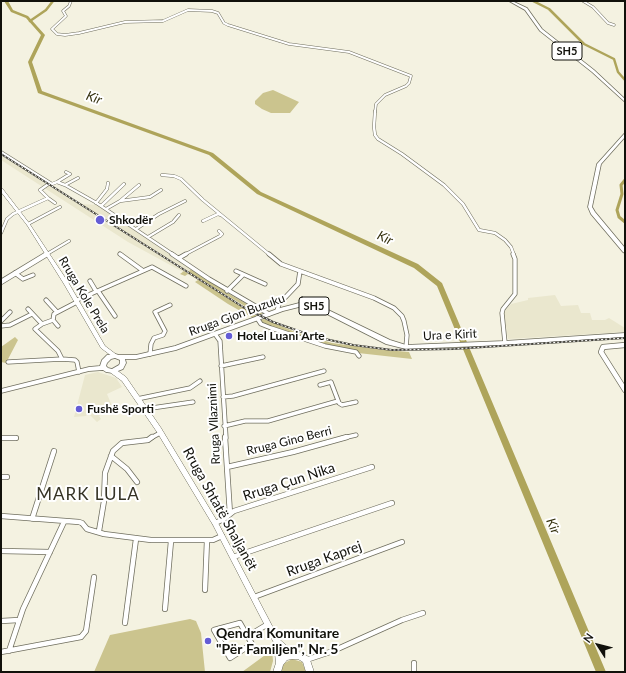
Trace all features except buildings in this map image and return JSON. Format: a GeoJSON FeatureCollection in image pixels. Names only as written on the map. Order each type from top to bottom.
{"type":"FeatureCollection","features":[{"type":"Feature","properties":{"kind":"main road","name":"SH5"},"geometry":{"type":"LineString","coordinates":[[510,1],[526,9],[540,30],[593,70],[625,101]]}},
{"type":"Feature","properties":{"kind":"main road"},"geometry":{"type":"LineString","coordinates":[[625,135],[599,164],[590,207],[593,213],[625,251]]}},
{"type":"Feature","properties":{"kind":"main road","name":"Rruga Kole Prela"},"geometry":{"type":"LineString","coordinates":[[1,189],[28,224],[77,301],[103,347],[120,360]]}},
{"type":"Feature","properties":{"kind":"main road","name":"Rruga Gjon Buzuku"},"geometry":{"type":"LineString","coordinates":[[120,360],[176,348],[297,304],[314,306],[388,342],[407,347]]}},
{"type":"Feature","properties":{"kind":"main road","name":"SH5"},"geometry":{"type":"LineString","coordinates":[[505,343],[625,335]]}},
{"type":"Feature","properties":{"kind":"main road","name":"Ura e Kirit"},"geometry":{"type":"LineString","coordinates":[[407,347],[505,343]]}},
{"type":"Feature","properties":{"kind":"main road","name":"Rruga Kole Prela"},"geometry":{"type":"LineString","coordinates":[[103,347],[104,363]]}},
{"type":"Feature","properties":{"kind":"main road","name":"SH5"},"geometry":{"type":"LineString","coordinates":[[1,390],[79,372],[104,363],[120,360]]}},
{"type":"Feature","properties":{"kind":"main road","name":"SH5"},"geometry":{"type":"LineString","coordinates":[[104,363],[108,371],[113,371],[120,360]]}},
{"type":"Feature","properties":{"kind":"main road","name":"Rruga Shtatë Shaljanët"},"geometry":{"type":"LineString","coordinates":[[120,360],[124,379]]}},
{"type":"Feature","properties":{"kind":"main road","name":"Rruga Shtatë Shaljanët"},"geometry":{"type":"LineString","coordinates":[[113,371],[124,379],[160,433],[215,523],[277,642],[280,663]]}},
{"type":"Feature","properties":{"kind":"main road","name":"Rruga Shtatë Shaljanët"},"geometry":{"type":"LineString","coordinates":[[277,642],[292,655]]}},
{"type":"Feature","properties":{"kind":"main road"},"geometry":{"type":"LineString","coordinates":[[277,672],[280,663],[285,657],[292,655],[299,656],[306,660],[310,672]]}},
{"type":"Feature","properties":{"kind":"street"},"geometry":{"type":"LineString","coordinates":[[72,1],[63,11],[66,16],[52,29],[55,33],[64,35],[124,22],[161,21],[188,10],[212,11],[218,13],[224,23],[228,25],[289,44],[349,52],[411,76],[409,83],[406,86],[385,95],[376,104],[374,133],[378,139],[408,158],[415,165],[444,185],[466,208],[478,229],[498,235],[511,247],[515,259],[515,294],[503,309],[502,313],[505,343]]}},
{"type":"Feature","properties":{"kind":"street"},"geometry":{"type":"LineString","coordinates":[[583,1],[593,7],[608,23],[614,25]]}},
{"type":"Feature","properties":{"kind":"street"},"geometry":{"type":"LineString","coordinates":[[1,152],[50,183]]}},
{"type":"Feature","properties":{"kind":"street"},"geometry":{"type":"LineString","coordinates":[[55,203],[40,190],[50,183],[57,182],[70,174],[66,172]]}},
{"type":"Feature","properties":{"kind":"street"},"geometry":{"type":"LineString","coordinates":[[162,175],[179,178],[222,216],[277,261],[374,298],[400,312],[404,321],[407,335],[407,347]]}},
{"type":"Feature","properties":{"kind":"street"},"geometry":{"type":"LineString","coordinates":[[65,185],[78,178]]}},
{"type":"Feature","properties":{"kind":"street"},"geometry":{"type":"LineString","coordinates":[[57,182],[65,185],[106,209],[227,291],[269,314]]}},
{"type":"Feature","properties":{"kind":"street"},"geometry":{"type":"LineString","coordinates":[[96,203],[107,188],[108,183]]}},
{"type":"Feature","properties":{"kind":"street"},"geometry":{"type":"LineString","coordinates":[[101,206],[124,184]]}},
{"type":"Feature","properties":{"kind":"street"},"geometry":{"type":"LineString","coordinates":[[106,209],[120,202],[139,185]]}},
{"type":"Feature","properties":{"kind":"street"},"geometry":{"type":"LineString","coordinates":[[120,202],[150,197],[161,190]]}},
{"type":"Feature","properties":{"kind":"street"},"geometry":{"type":"LineString","coordinates":[[1,233],[9,218],[18,211],[48,198]]}},
{"type":"Feature","properties":{"kind":"street"},"geometry":{"type":"LineString","coordinates":[[136,229],[160,214],[185,202]]}},
{"type":"Feature","properties":{"kind":"street"},"geometry":{"type":"LineString","coordinates":[[28,224],[60,207]]}},
{"type":"Feature","properties":{"kind":"street"},"geometry":{"type":"LineString","coordinates":[[203,221],[218,214],[222,216]]}},
{"type":"Feature","properties":{"kind":"street"},"geometry":{"type":"LineString","coordinates":[[148,237],[173,222],[180,215]]}},
{"type":"Feature","properties":{"kind":"street"},"geometry":{"type":"LineString","coordinates":[[179,258],[221,235],[219,231]]}},
{"type":"Feature","properties":{"kind":"street"},"geometry":{"type":"LineString","coordinates":[[1,282],[69,241]]}},
{"type":"Feature","properties":{"kind":"street"},"geometry":{"type":"LineString","coordinates":[[120,254],[142,270]]}},
{"type":"Feature","properties":{"kind":"street"},"geometry":{"type":"LineString","coordinates":[[53,320],[53,316],[57,312],[142,270],[154,267],[186,286]]}},
{"type":"Feature","properties":{"kind":"street"},"geometry":{"type":"LineString","coordinates":[[236,271],[265,284]]}},
{"type":"Feature","properties":{"kind":"street"},"geometry":{"type":"LineString","coordinates":[[277,311],[279,304],[299,282],[300,271]]}},
{"type":"Feature","properties":{"kind":"street"},"geometry":{"type":"LineString","coordinates":[[16,273],[24,279],[33,275]]}},
{"type":"Feature","properties":{"kind":"street"},"geometry":{"type":"LineString","coordinates":[[227,291],[243,275]]}},
{"type":"Feature","properties":{"kind":"street"},"geometry":{"type":"LineString","coordinates":[[90,281],[115,316]]}},
{"type":"Feature","properties":{"kind":"street"},"geometry":{"type":"LineString","coordinates":[[46,300],[57,312]]}},
{"type":"Feature","properties":{"kind":"street"},"geometry":{"type":"LineString","coordinates":[[150,354],[151,344],[154,338],[163,335],[166,331],[155,312],[170,305]]}},
{"type":"Feature","properties":{"kind":"street"},"geometry":{"type":"LineString","coordinates":[[28,308],[42,324]]}},
{"type":"Feature","properties":{"kind":"street"},"geometry":{"type":"LineString","coordinates":[[1,321],[10,312]]}},
{"type":"Feature","properties":{"kind":"street"},"geometry":{"type":"LineString","coordinates":[[1,326],[10,325],[32,314]]}},
{"type":"Feature","properties":{"kind":"street"},"geometry":{"type":"LineString","coordinates":[[257,318],[261,324],[271,328],[325,346],[356,352],[359,356]]}},
{"type":"Feature","properties":{"kind":"street"},"geometry":{"type":"LineString","coordinates":[[53,320],[42,324],[36,328],[35,331],[58,351],[62,359]]}},
{"type":"Feature","properties":{"kind":"street"},"geometry":{"type":"LineString","coordinates":[[53,320],[58,326]]}},
{"type":"Feature","properties":{"kind":"street","name":"Rruga Vllaznimi"},"geometry":{"type":"LineString","coordinates":[[215,334],[220,342],[230,514]]}},
{"type":"Feature","properties":{"kind":"street"},"geometry":{"type":"LineString","coordinates":[[625,345],[603,347],[602,352],[625,390]]}},
{"type":"Feature","properties":{"kind":"street"},"geometry":{"type":"LineString","coordinates":[[221,366],[263,357]]}},
{"type":"Feature","properties":{"kind":"street"},"geometry":{"type":"LineString","coordinates":[[8,362],[62,359],[76,361],[79,372]]}},
{"type":"Feature","properties":{"kind":"street"},"geometry":{"type":"LineString","coordinates":[[223,397],[233,396],[324,371]]}},
{"type":"Feature","properties":{"kind":"street"},"geometry":{"type":"LineString","coordinates":[[137,399],[183,390],[194,386],[200,381]]}},
{"type":"Feature","properties":{"kind":"street"},"geometry":{"type":"LineString","coordinates":[[320,385],[331,382],[338,401],[342,405],[356,402]]}},
{"type":"Feature","properties":{"kind":"street"},"geometry":{"type":"LineString","coordinates":[[224,426],[245,421],[268,421],[338,401]]}},
{"type":"Feature","properties":{"kind":"street"},"geometry":{"type":"LineString","coordinates":[[144,410],[193,402]]}},
{"type":"Feature","properties":{"kind":"street"},"geometry":{"type":"LineString","coordinates":[[100,531],[104,501],[105,472],[113,451],[122,443],[148,440],[160,433]]}},
{"type":"Feature","properties":{"kind":"street","name":"Rruga Gino Berri"},"geometry":{"type":"LineString","coordinates":[[227,467],[356,435]]}},
{"type":"Feature","properties":{"kind":"street"},"geometry":{"type":"LineString","coordinates":[[1,438],[16,438]]}},
{"type":"Feature","properties":{"kind":"street"},"geometry":{"type":"LineString","coordinates":[[32,519],[54,451]]}},
{"type":"Feature","properties":{"kind":"street"},"geometry":{"type":"LineString","coordinates":[[111,456],[127,469],[137,482]]}},
{"type":"Feature","properties":{"kind":"street","name":"Rruga Çun Nika"},"geometry":{"type":"LineString","coordinates":[[215,523],[234,512],[372,467]]}},
{"type":"Feature","properties":{"kind":"street"},"geometry":{"type":"LineString","coordinates":[[1,477],[7,477]]}},
{"type":"Feature","properties":{"kind":"street"},"geometry":{"type":"LineString","coordinates":[[233,556],[392,503]]}},
{"type":"Feature","properties":{"kind":"street"},"geometry":{"type":"LineString","coordinates":[[1,516],[82,523],[85,528],[136,539],[171,541],[207,540],[222,536]]}},
{"type":"Feature","properties":{"kind":"street"},"geometry":{"type":"LineString","coordinates":[[9,651],[19,620],[64,522]]}},
{"type":"Feature","properties":{"kind":"street"},"geometry":{"type":"LineString","coordinates":[[125,623],[136,539]]}},
{"type":"Feature","properties":{"kind":"street"},"geometry":{"type":"LineString","coordinates":[[205,590],[207,540]]}},
{"type":"Feature","properties":{"kind":"street"},"geometry":{"type":"LineString","coordinates":[[165,609],[171,541]]}},
{"type":"Feature","properties":{"kind":"street","name":"Rruga Kaprej"},"geometry":{"type":"LineString","coordinates":[[254,597],[402,542]]}},
{"type":"Feature","properties":{"kind":"street"},"geometry":{"type":"LineString","coordinates":[[1,551],[50,552]]}},
{"type":"Feature","properties":{"kind":"street"},"geometry":{"type":"LineString","coordinates":[[1,652],[82,637],[85,634],[94,577]]}},
{"type":"Feature","properties":{"kind":"street"},"geometry":{"type":"LineString","coordinates":[[306,660],[402,620],[423,613]]}},
{"type":"Feature","properties":{"kind":"street"},"geometry":{"type":"LineString","coordinates":[[1,621],[19,620]]}},
{"type":"Feature","properties":{"kind":"street"},"geometry":{"type":"LineString","coordinates":[[240,623],[248,636],[252,644],[230,658],[214,630],[240,623]]}},
{"type":"Feature","properties":{"kind":"street"},"geometry":{"type":"LineString","coordinates":[[248,636],[268,624]]}},
{"type":"Feature","properties":{"kind":"street"},"geometry":{"type":"LineString","coordinates":[[414,663],[414,672]]}},
{"type":"Feature","properties":{"kind":"shaded area"},"geometry":{"type":"Polygon","coordinates":[[[273,90],[299,102],[290,113],[271,113],[255,104],[255,101],[263,93],[273,90]]]}},
{"type":"Feature","properties":{"kind":"shaded area"},"geometry":{"type":"Polygon","coordinates":[[[1,153],[81,204],[97,205],[104,209],[191,269],[183,272],[128,242],[1,160],[1,153]]]}},
{"type":"Feature","properties":{"kind":"shaded area"},"geometry":{"type":"Polygon","coordinates":[[[191,269],[231,295],[263,313],[259,315],[188,272],[191,269]]]}},
{"type":"Feature","properties":{"kind":"shaded area"},"geometry":{"type":"Polygon","coordinates":[[[184,271],[257,316],[253,318],[228,304],[195,282],[198,280],[195,278],[188,274],[185,276],[180,274],[184,271]]]}},
{"type":"Feature","properties":{"kind":"shaded area"},"geometry":{"type":"Polygon","coordinates":[[[555,295],[561,306],[578,305],[581,313],[590,313],[592,320],[605,320],[609,318],[625,328],[625,332],[508,339],[504,312],[511,304],[528,300],[528,298],[555,295]]]}},
{"type":"Feature","properties":{"kind":"shaded area"},"geometry":{"type":"Polygon","coordinates":[[[264,319],[298,333],[332,343],[409,352],[412,359],[358,353],[324,345],[265,325],[259,321],[264,319]]]}},
{"type":"Feature","properties":{"kind":"shaded area"},"geometry":{"type":"Polygon","coordinates":[[[15,337],[18,340],[6,363],[1,362],[1,347],[15,337]]]}},
{"type":"Feature","properties":{"kind":"shaded area"},"geometry":{"type":"Polygon","coordinates":[[[98,372],[116,378],[122,387],[107,394],[112,406],[99,416],[101,419],[97,422],[88,413],[86,416],[74,417],[85,375],[98,372]]]}},
{"type":"Feature","properties":{"kind":"shaded area"},"geometry":{"type":"Polygon","coordinates":[[[190,619],[196,621],[201,633],[205,672],[94,672],[110,635],[190,619]]]}},
{"type":"Feature","properties":{"kind":"shaded area"},"geometry":{"type":"Polygon","coordinates":[[[272,650],[273,661],[270,672],[242,672],[272,650]]]}},
{"type":"Feature","properties":{"kind":"shaded area"},"geometry":{"type":"Polygon","coordinates":[[[292,659],[302,662],[306,672],[280,672],[283,664],[292,659]]]}},
{"type":"Feature","properties":{"kind":"waterway","name":"Kir"},"geometry":{"type":"LineString","coordinates":[[6,1],[12,11],[27,17],[43,35],[30,62],[40,92],[211,154],[259,193],[416,266],[440,285],[601,672]]}},
{"type":"Feature","properties":{"kind":"waterway"},"geometry":{"type":"LineString","coordinates":[[30,21],[46,10],[53,1]]}},
{"type":"Feature","properties":{"kind":"waterway"},"geometry":{"type":"LineString","coordinates":[[533,1],[549,9],[584,44],[614,59],[618,72],[625,80]]}},
{"type":"Feature","properties":{"kind":"waterway"},"geometry":{"type":"LineString","coordinates":[[625,180],[621,185],[622,194],[617,210],[619,217],[625,222]]}},
{"type":"Feature","properties":{"kind":"railway"},"geometry":{"type":"LineString","coordinates":[[1,154],[243,307],[273,322],[316,337],[353,345],[392,350],[453,349],[625,338]]}},
{"type":"Feature","properties":{"kind":"place","name":"Shkodër"},"geometry":{"type":"Point","coordinates":[100,220]}},
{"type":"Feature","properties":{"kind":"place","name":"Hotel Luani Arte"},"geometry":{"type":"Point","coordinates":[229,336]}},
{"type":"Feature","properties":{"kind":"place","name":"Fushë Sporti"},"geometry":{"type":"Point","coordinates":[79,409]}},
{"type":"Feature","properties":{"kind":"place","name":"Qendra Komunitare \"Për Familjen\", Nr. 5"},"geometry":{"type":"Point","coordinates":[208,641]}},
{"type":"Feature","properties":{"kind":"district","name":"MARK LULA"},"geometry":{"type":"Point","coordinates":[88,495]}}]}
